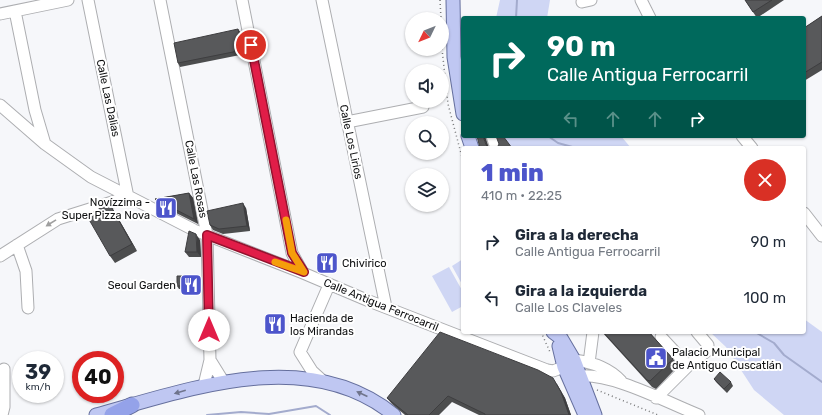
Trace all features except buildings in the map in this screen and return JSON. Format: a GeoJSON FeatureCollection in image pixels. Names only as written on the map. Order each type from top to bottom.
{"type":"FeatureCollection","features":[{"type":"Feature","properties":{"kind":"highway"},"geometry":{"type":"LineString","coordinates":[[112,415],[132,405]]}},
{"type":"Feature","properties":{"kind":"main road"},"geometry":{"type":"LineString","coordinates":[[453,0],[454,57],[461,101]]}},
{"type":"Feature","properties":{"kind":"main road"},"geometry":{"type":"LineString","coordinates":[[554,334],[564,360],[590,415]]}},
{"type":"Feature","properties":{"kind":"main road"},"geometry":{"type":"LineString","coordinates":[[556,334],[561,338],[564,360],[579,376]]}},
{"type":"Feature","properties":{"kind":"main road"},"geometry":{"type":"LineString","coordinates":[[564,360],[563,349],[579,376],[590,415]]}},
{"type":"Feature","properties":{"kind":"main road"},"geometry":{"type":"LineString","coordinates":[[96,415],[223,381],[287,378],[323,381],[360,392],[379,403],[394,415]]}},
{"type":"Feature","properties":{"kind":"street"},"geometry":{"type":"LineString","coordinates":[[0,14],[68,0]]}},
{"type":"Feature","properties":{"kind":"street","name":"Calle Las Dalias"},"geometry":{"type":"LineString","coordinates":[[88,0],[128,197]]}},
{"type":"Feature","properties":{"kind":"street","name":"Calle Las Rosas"},"geometry":{"type":"LineString","coordinates":[[160,0],[207,235],[210,360],[204,385]]}},
{"type":"Feature","properties":{"kind":"street"},"geometry":{"type":"LineString","coordinates":[[242,0],[292,253],[304,272]]}},
{"type":"Feature","properties":{"kind":"street","name":"Calle Los Lirios"},"geometry":{"type":"LineString","coordinates":[[322,0],[386,307]]}},
{"type":"Feature","properties":{"kind":"street"},"geometry":{"type":"LineString","coordinates":[[642,0],[649,16]]}},
{"type":"Feature","properties":{"kind":"street"},"geometry":{"type":"LineString","coordinates":[[15,10],[35,110],[45,144]]}},
{"type":"Feature","properties":{"kind":"street","name":"Calle Antigua Ferrocarril"},"geometry":{"type":"LineString","coordinates":[[0,105],[68,162],[102,184],[207,235],[284,266],[304,272],[329,285],[369,301],[553,371],[564,360],[589,363],[606,374]]}},
{"type":"Feature","properties":{"kind":"street"},"geometry":{"type":"LineString","coordinates":[[347,122],[418,108]]}},
{"type":"Feature","properties":{"kind":"street"},"geometry":{"type":"LineString","coordinates":[[24,125],[35,110]]}},
{"type":"Feature","properties":{"kind":"street"},"geometry":{"type":"LineString","coordinates":[[744,138],[750,146]]}},
{"type":"Feature","properties":{"kind":"street"},"geometry":{"type":"LineString","coordinates":[[94,206],[102,198],[102,184]]}},
{"type":"Feature","properties":{"kind":"street"},"geometry":{"type":"LineString","coordinates":[[0,256],[58,219],[94,206],[128,197]]}},
{"type":"Feature","properties":{"kind":"street"},"geometry":{"type":"LineString","coordinates":[[806,216],[822,236]]}},
{"type":"Feature","properties":{"kind":"street"},"geometry":{"type":"LineString","coordinates":[[17,245],[26,271],[28,308]]}},
{"type":"Feature","properties":{"kind":"street"},"geometry":{"type":"LineString","coordinates":[[284,266],[292,253]]}},
{"type":"Feature","properties":{"kind":"street"},"geometry":{"type":"LineString","coordinates":[[323,381],[312,371],[300,352],[329,285]]}},
{"type":"Feature","properties":{"kind":"street"},"geometry":{"type":"LineString","coordinates":[[369,301],[381,285]]}},
{"type":"Feature","properties":{"kind":"street"},"geometry":{"type":"LineString","coordinates":[[589,363],[593,334]]}},
{"type":"Feature","properties":{"kind":"street"},"geometry":{"type":"LineString","coordinates":[[656,398],[688,366],[709,348],[704,338],[699,334]]}},
{"type":"Feature","properties":{"kind":"street"},"geometry":{"type":"LineString","coordinates":[[661,337],[688,366]]}},
{"type":"Feature","properties":{"kind":"street"},"geometry":{"type":"LineString","coordinates":[[210,360],[223,381]]}},
{"type":"Feature","properties":{"kind":"street"},"geometry":{"type":"LineString","coordinates":[[2,415],[4,407],[2,384],[4,368]]}},
{"type":"Feature","properties":{"kind":"street"},"geometry":{"type":"LineString","coordinates":[[579,376],[606,374],[624,384],[698,415]]}},
{"type":"Feature","properties":{"kind":"path"},"geometry":{"type":"LineString","coordinates":[[440,0],[441,12]]}},
{"type":"Feature","properties":{"kind":"path"},"geometry":{"type":"LineString","coordinates":[[443,56],[448,104],[461,153]]}},
{"type":"Feature","properties":{"kind":"path"},"geometry":{"type":"LineString","coordinates":[[543,334],[564,360]]}},
{"type":"Feature","properties":{"kind":"path"},"geometry":{"type":"LineString","coordinates":[[597,390],[658,415]]}},
{"type":"Feature","properties":{"kind":"shaded area"},"geometry":{"type":"Polygon","coordinates":[[[500,0],[550,0],[547,16],[496,16],[500,0]]]}},
{"type":"Feature","properties":{"kind":"shaded area"},"geometry":{"type":"Polygon","coordinates":[[[504,138],[623,138],[629,146],[510,146],[504,138]]]}},
{"type":"Feature","properties":{"kind":"shaded area"},"geometry":{"type":"Polygon","coordinates":[[[461,260],[461,282],[452,266],[461,260]]]}},
{"type":"Feature","properties":{"kind":"shaded area"},"geometry":{"type":"Polygon","coordinates":[[[449,267],[461,288],[461,307],[452,312],[432,276],[449,267]]]}},
{"type":"Feature","properties":{"kind":"shaded area"},"geometry":{"type":"Polygon","coordinates":[[[806,320],[822,332],[822,415],[784,415],[754,390],[726,347],[712,334],[806,334],[806,320]]]}},
{"type":"Feature","properties":{"kind":"waterway"},"geometry":{"type":"LineString","coordinates":[[516,16],[517,0]]}},
{"type":"Feature","properties":{"kind":"waterway"},"geometry":{"type":"LineString","coordinates":[[551,138],[558,143],[569,146]]}},
{"type":"Feature","properties":{"kind":"waterway"},"geometry":{"type":"LineString","coordinates":[[758,334],[774,343],[784,355],[822,382]]}},
{"type":"Feature","properties":{"kind":"waterway"},"geometry":{"type":"LineString","coordinates":[[207,415],[241,412],[269,414],[316,406],[330,415]]}},
{"type":"Feature","properties":{"kind":"slow traffic"},"geometry":{"type":"LineString","coordinates":[[275,262],[304,272],[292,253],[286,220]]}},
{"type":"Feature","properties":{"kind":"place","name":"Novízzima - Super Pizza Nova"},"geometry":{"type":"Point","coordinates":[166,208]}},
{"type":"Feature","properties":{"kind":"place","name":"Chivirico"},"geometry":{"type":"Point","coordinates":[327,263]}},
{"type":"Feature","properties":{"kind":"place","name":"Seoul Garden"},"geometry":{"type":"Point","coordinates":[191,285]}},
{"type":"Feature","properties":{"kind":"place","name":"Hacienda de los Mirandas"},"geometry":{"type":"Point","coordinates":[275,324]}},
{"type":"Feature","properties":{"kind":"place","name":"Palacio Municipal de Antiguo Cuscatlán"},"geometry":{"type":"Point","coordinates":[656,358]}},
{"type":"Feature","properties":{"kind":"route"},"geometry":{"type":"LineString","coordinates":[[209,330],[209,246],[207,235],[284,266],[304,272],[292,253],[251,45]]}}]}
